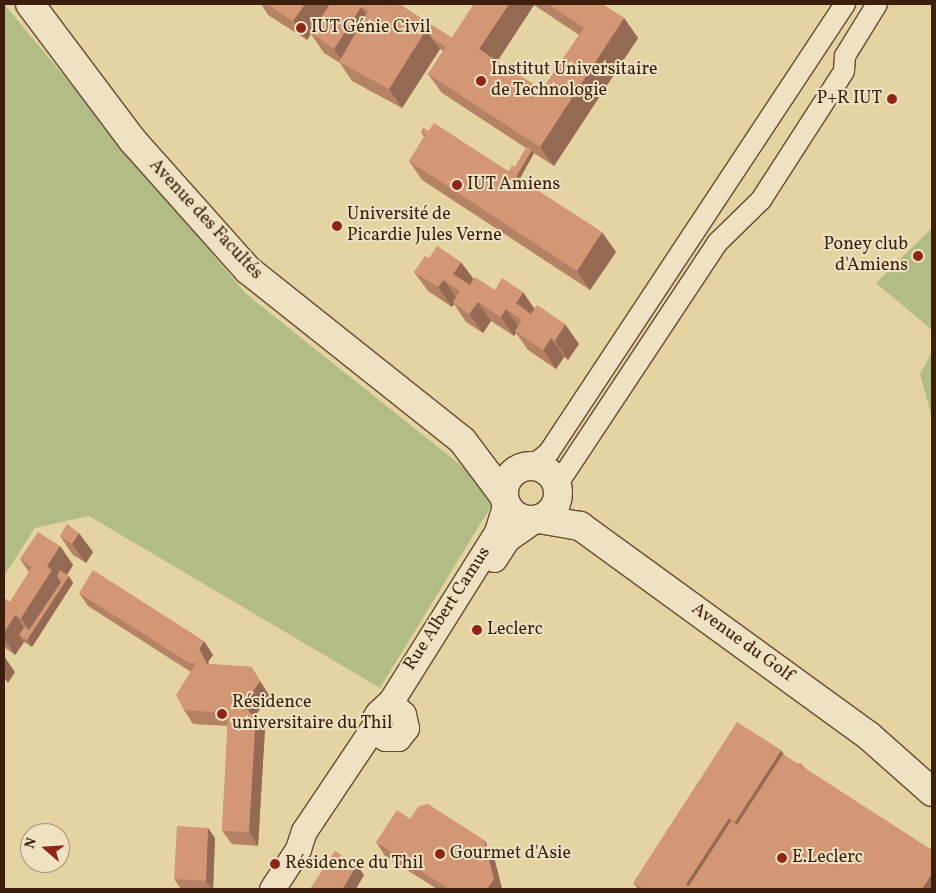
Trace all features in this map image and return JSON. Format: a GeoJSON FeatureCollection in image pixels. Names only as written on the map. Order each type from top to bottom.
{"type":"FeatureCollection","features":[{"type":"Feature","properties":{"kind":"main road","name":"Avenue des Facultés"},"geometry":{"type":"LineString","coordinates":[[30,4],[134,141],[248,270],[462,440],[505,500]]}},
{"type":"Feature","properties":{"kind":"main road","name":"Avenue des Facultés"},"geometry":{"type":"LineString","coordinates":[[462,440],[530,467]]}},
{"type":"Feature","properties":{"kind":"main road"},"geometry":{"type":"LineString","coordinates":[[557,489],[553,509],[537,520],[520,518],[505,500],[510,477],[530,467],[547,472],[580,526]]}},
{"type":"Feature","properties":{"kind":"main road","name":"Avenue du Golf"},"geometry":{"type":"LineString","coordinates":[[537,520],[580,526],[869,736],[932,792]]}},
{"type":"Feature","properties":{"kind":"street"},"geometry":{"type":"LineString","coordinates":[[530,467],[549,452],[845,4]]}},
{"type":"Feature","properties":{"kind":"street"},"geometry":{"type":"LineString","coordinates":[[557,489],[717,243],[761,200],[844,71],[845,56],[877,4]]}},
{"type":"Feature","properties":{"kind":"street","name":"Rue Albert Camus"},"geometry":{"type":"LineString","coordinates":[[387,722],[391,701],[497,532],[505,500]]}},
{"type":"Feature","properties":{"kind":"street","name":"Rue Albert Camus"},"geometry":{"type":"LineString","coordinates":[[272,889],[298,850],[321,830],[371,758],[387,722],[425,670],[508,539],[537,520]]}},
{"type":"Feature","properties":{"kind":"green space"},"geometry":{"type":"Polygon","coordinates":[[[4,4],[245,293],[498,495],[380,688],[89,516],[35,528],[4,576],[4,4]]]}},
{"type":"Feature","properties":{"kind":"green space","name":"Poney club d'Amiens"},"geometry":{"type":"Polygon","coordinates":[[[932,228],[932,330],[876,283],[932,228]]]}},
{"type":"Feature","properties":{"kind":"green space"},"geometry":{"type":"Polygon","coordinates":[[[932,352],[932,418],[920,374],[932,352]]]}},
{"type":"Feature","properties":{"kind":"building"},"geometry":{"type":"Polygon","coordinates":[[[267,4],[305,4],[293,21],[267,4]]]}},
{"type":"Feature","properties":{"kind":"building"},"geometry":{"type":"Polygon","coordinates":[[[330,4],[386,4],[426,30],[389,89],[339,62],[368,11],[361,7],[334,49],[311,33],[330,4]]]}},
{"type":"Feature","properties":{"kind":"building"},"geometry":{"type":"Polygon","coordinates":[[[386,4],[399,4],[452,38],[446,47],[432,38],[426,30],[386,4]]]}},
{"type":"Feature","properties":{"kind":"building"},"geometry":{"type":"Polygon","coordinates":[[[474,4],[509,4],[479,49],[542,90],[584,28],[548,4],[602,4],[624,18],[540,147],[428,74],[474,4]]]}},
{"type":"Feature","properties":{"kind":"building"},"geometry":{"type":"Polygon","coordinates":[[[434,123],[602,232],[577,271],[409,161],[426,135],[421,132],[423,127],[428,131],[434,123]]]}},
{"type":"Feature","properties":{"kind":"building"},"geometry":{"type":"Polygon","coordinates":[[[527,147],[532,150],[516,176],[509,171],[512,165],[515,167],[527,147]]]}},
{"type":"Feature","properties":{"kind":"building"},"geometry":{"type":"Polygon","coordinates":[[[437,246],[461,262],[453,274],[470,285],[475,277],[495,290],[502,278],[523,292],[516,303],[531,314],[537,305],[565,324],[555,341],[551,338],[543,350],[515,331],[522,320],[506,309],[501,317],[478,302],[469,314],[453,302],[460,291],[444,280],[438,287],[414,272],[425,256],[429,258],[437,246]]]}},
{"type":"Feature","properties":{"kind":"building"},"geometry":{"type":"Polygon","coordinates":[[[67,524],[79,533],[72,544],[60,536],[67,524]]]}},
{"type":"Feature","properties":{"kind":"building"},"geometry":{"type":"Polygon","coordinates":[[[38,532],[60,546],[47,566],[52,570],[21,618],[15,615],[4,633],[4,598],[10,602],[32,567],[20,559],[38,532]]]}},
{"type":"Feature","properties":{"kind":"building"},"geometry":{"type":"Polygon","coordinates":[[[60,570],[69,576],[27,640],[19,635],[24,627],[29,630],[61,582],[57,576],[60,570]]]}},
{"type":"Feature","properties":{"kind":"building","name":"Résidence universitaire du Thil"},"geometry":{"type":"Polygon","coordinates":[[[93,570],[204,641],[199,649],[207,664],[251,667],[260,681],[244,705],[250,713],[256,715],[249,832],[222,831],[228,713],[184,710],[176,695],[196,663],[189,663],[79,593],[93,570]]]}},
{"type":"Feature","properties":{"kind":"building"},"geometry":{"type":"Polygon","coordinates":[[[737,722],[781,750],[735,822],[729,818],[686,884],[691,889],[643,889],[633,883],[737,722]]]}},
{"type":"Feature","properties":{"kind":"building"},"geometry":{"type":"Polygon","coordinates":[[[783,754],[932,850],[932,873],[922,889],[692,889],[689,886],[731,821],[737,825],[783,754]]]}},
{"type":"Feature","properties":{"kind":"building","name":"Gourmet d'Asie"},"geometry":{"type":"Polygon","coordinates":[[[428,804],[484,840],[494,879],[487,889],[449,889],[376,842],[397,810],[410,819],[419,806],[428,804]]]}},
{"type":"Feature","properties":{"kind":"building"},"geometry":{"type":"Polygon","coordinates":[[[177,826],[208,828],[206,881],[174,879],[177,826]]]}},
{"type":"Feature","properties":{"kind":"building"},"geometry":{"type":"Polygon","coordinates":[[[335,851],[357,865],[342,889],[310,889],[335,851]]]}},
{"type":"Feature","properties":{"kind":"place","name":"IUT Génie Civil"},"geometry":{"type":"Point","coordinates":[301,28]}},
{"type":"Feature","properties":{"kind":"place","name":"Institut Universitaire de Technologie"},"geometry":{"type":"Point","coordinates":[481,81]}},
{"type":"Feature","properties":{"kind":"place","name":"P+R IUT"},"geometry":{"type":"Point","coordinates":[892,99]}},
{"type":"Feature","properties":{"kind":"place","name":"IUT Amiens"},"geometry":{"type":"Point","coordinates":[457,185]}},
{"type":"Feature","properties":{"kind":"place","name":"Université de Picardie Jules Verne"},"geometry":{"type":"Point","coordinates":[337,226]}},
{"type":"Feature","properties":{"kind":"place","name":"Poney club d'Amiens"},"geometry":{"type":"Point","coordinates":[918,256]}},
{"type":"Feature","properties":{"kind":"place","name":"Leclerc"},"geometry":{"type":"Point","coordinates":[477,630]}},
{"type":"Feature","properties":{"kind":"place","name":"Résidence universitaire du Thil"},"geometry":{"type":"Point","coordinates":[222,714]}},
{"type":"Feature","properties":{"kind":"place","name":"Gourmet d'Asie"},"geometry":{"type":"Point","coordinates":[440,854]}},
{"type":"Feature","properties":{"kind":"place","name":"E.Leclerc"},"geometry":{"type":"Point","coordinates":[782,858]}},
{"type":"Feature","properties":{"kind":"place","name":"Résidence du Thil"},"geometry":{"type":"Point","coordinates":[275,864]}}]}
